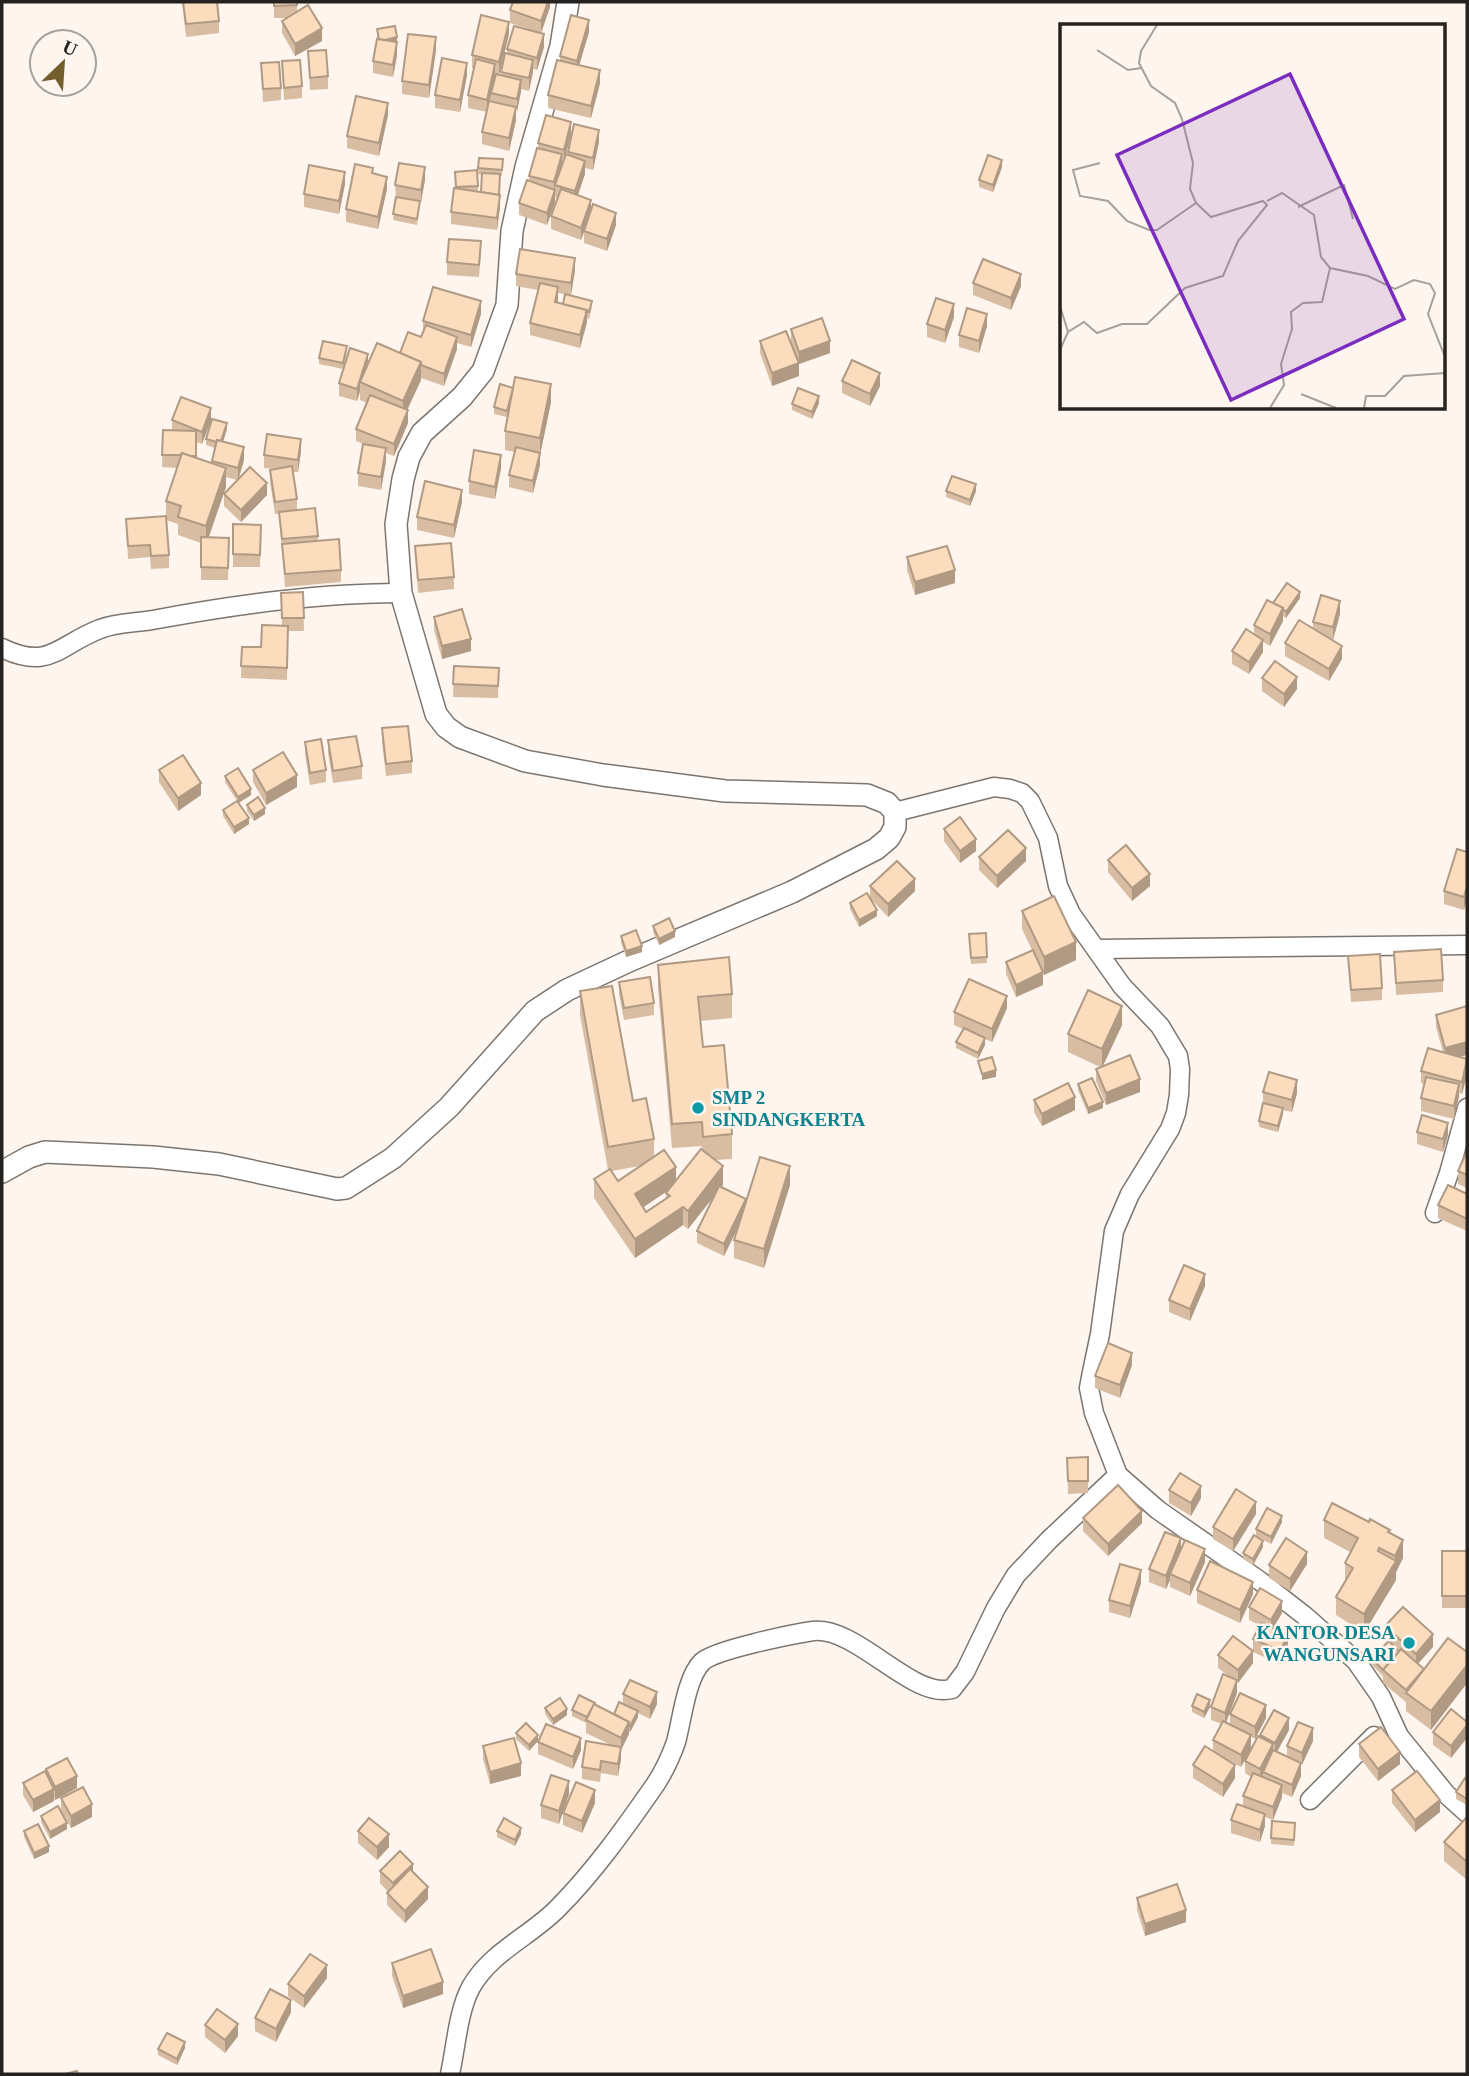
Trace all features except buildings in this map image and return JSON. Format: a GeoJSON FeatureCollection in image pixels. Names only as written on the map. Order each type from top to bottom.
{"type":"FeatureCollection","features":[{"type":"Feature","properties":{"kind":"street"},"geometry":{"type":"LineString","coordinates":[[2,1172],[29,1157],[45,1153],[128,1156],[219,1164],[337,1189],[346,1188],[393,1158],[449,1107],[535,1011],[566,990],[792,891],[876,849],[895,827],[895,812],[887,803],[867,795],[725,791],[524,761],[460,737],[446,727],[436,714],[401,593],[396,524],[403,479],[422,433],[462,397],[483,371],[508,305],[512,231],[526,167],[561,46],[568,2]]}},
{"type":"Feature","properties":{"kind":"street"},"geometry":{"type":"LineString","coordinates":[[2,648],[40,658],[62,650],[102,628],[215,608],[293,598],[350,593],[401,593]]}},
{"type":"Feature","properties":{"kind":"street"},"geometry":{"type":"LineString","coordinates":[[895,812],[994,787],[1022,793],[1030,801],[1048,838],[1058,887],[1071,914],[1122,986],[1160,1026],[1178,1056],[1180,1095],[1176,1113],[1170,1129],[1129,1194],[1114,1231],[1100,1334],[1089,1388],[1094,1413],[1118,1475],[1158,1510],[1305,1616],[1356,1661],[1381,1697],[1399,1736],[1446,1794],[1467,1813]]}},
{"type":"Feature","properties":{"kind":"street"},"geometry":{"type":"LineString","coordinates":[[1096,949],[1467,945]]}},
{"type":"Feature","properties":{"kind":"street"},"geometry":{"type":"LineString","coordinates":[[1435,1213],[1450,1173],[1467,1108]]}},
{"type":"Feature","properties":{"kind":"street"},"geometry":{"type":"LineString","coordinates":[[450,2074],[459,2026],[470,1990],[483,1968],[554,1912],[580,1885],[657,1782],[675,1745],[691,1681],[705,1659],[733,1648],[816,1631],[835,1634],[921,1684],[937,1690],[952,1689],[965,1672],[996,1608],[1016,1575],[1118,1475]]}},
{"type":"Feature","properties":{"kind":"street"},"geometry":{"type":"LineString","coordinates":[[1310,1800],[1391,1719]]}},
{"type":"Feature","properties":{"kind":"place","name":"SMP 2 SINDANGKERTA"},"geometry":{"type":"Point","coordinates":[698,1108]}},
{"type":"Feature","properties":{"kind":"place","name":"KANTOR DESA WANGUNSARI"},"geometry":{"type":"Point","coordinates":[1409,1643]}}]}
